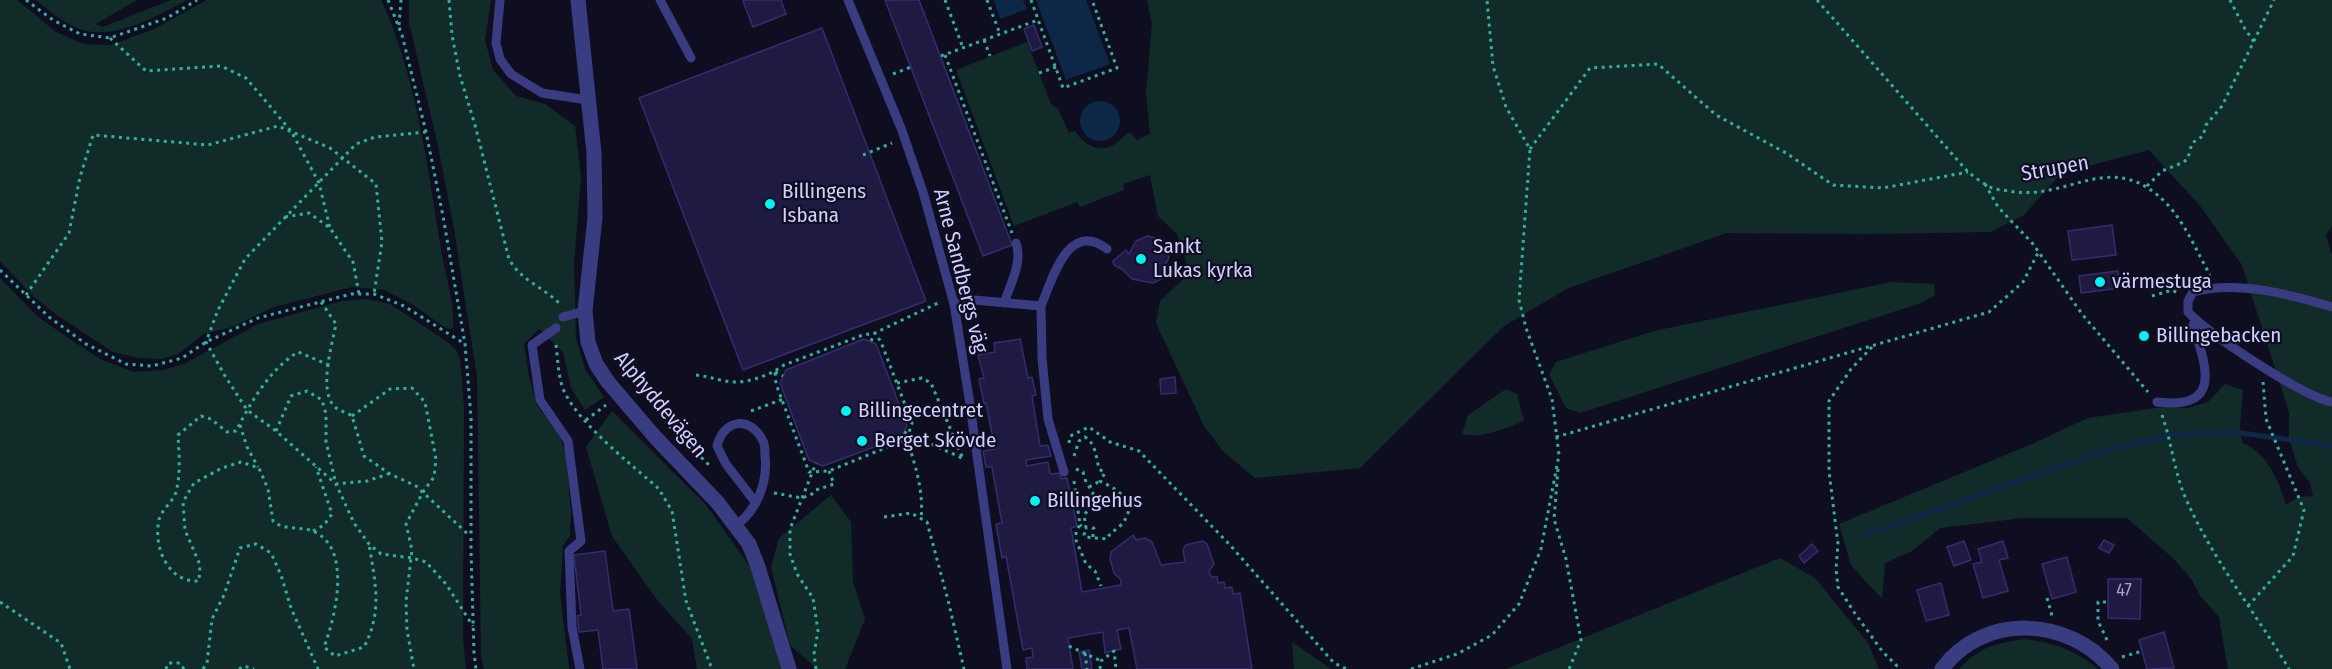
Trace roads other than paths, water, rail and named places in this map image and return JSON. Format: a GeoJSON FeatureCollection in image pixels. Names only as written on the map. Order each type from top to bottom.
{"type":"FeatureCollection","features":[{"type":"Feature","properties":{"kind":"street","name":"Alphyddevägen"},"geometry":{"type":"LineString","coordinates":[[578,0],[594,153],[595,217],[585,311],[588,342],[596,364],[635,416],[736,525],[749,544],[789,669]]}},
{"type":"Feature","properties":{"kind":"street"},"geometry":{"type":"LineString","coordinates":[[1942,669],[1957,654],[1986,635],[2007,628],[2046,629],[2078,640],[2115,664]]}},
{"type":"Feature","properties":{"kind":"lane"},"geometry":{"type":"LineString","coordinates":[[500,0],[496,43],[500,59],[511,74],[542,93],[588,100]]}},
{"type":"Feature","properties":{"kind":"lane"},"geometry":{"type":"LineString","coordinates":[[660,0],[691,58]]}},
{"type":"Feature","properties":{"kind":"lane","name":"Arne Sandbergs väg"},"geometry":{"type":"LineString","coordinates":[[848,0],[882,78],[912,160],[954,304],[1007,669]]}},
{"type":"Feature","properties":{"kind":"lane"},"geometry":{"type":"LineString","coordinates":[[1069,470],[1048,419],[1042,358],[1041,306],[1061,259],[1068,250],[1075,244],[1086,241],[1100,243],[1107,249]]}},
{"type":"Feature","properties":{"kind":"lane"},"geometry":{"type":"LineString","coordinates":[[1004,303],[1016,267],[1019,252],[1016,243]]}},
{"type":"Feature","properties":{"kind":"lane"},"geometry":{"type":"LineString","coordinates":[[2332,307],[2296,296],[2255,290],[2215,288],[2193,292],[2188,301],[2188,312],[2196,321],[2301,389],[2332,402]]}},
{"type":"Feature","properties":{"kind":"lane"},"geometry":{"type":"LineString","coordinates":[[954,304],[974,300],[1041,306]]}},
{"type":"Feature","properties":{"kind":"lane"},"geometry":{"type":"LineString","coordinates":[[563,317],[585,311]]}},
{"type":"Feature","properties":{"kind":"lane"},"geometry":{"type":"LineString","coordinates":[[2157,402],[2177,405],[2188,402],[2199,396],[2205,385],[2204,364],[2193,325],[2196,321]]}},
{"type":"Feature","properties":{"kind":"lane"},"geometry":{"type":"LineString","coordinates":[[556,328],[532,345],[532,353],[540,400],[567,441],[580,541],[569,551],[572,627],[580,669]]}},
{"type":"Feature","properties":{"kind":"lane"},"geometry":{"type":"LineString","coordinates":[[736,525],[756,503],[767,472],[764,442],[752,426],[741,424],[730,426],[720,434],[717,446],[726,464],[756,503]]}},
{"type":"Feature","properties":{"kind":"water"},"geometry":{"type":"Polygon","coordinates":[[[994,0],[1023,0],[1027,9],[1000,19],[994,0]]]}},
{"type":"Feature","properties":{"kind":"water"},"geometry":{"type":"Polygon","coordinates":[[[1036,0],[1086,0],[1110,64],[1066,80],[1036,0]]]}},
{"type":"Feature","properties":{"kind":"water"},"geometry":{"type":"Polygon","coordinates":[[[1100,101],[1108,102],[1114,107],[1119,113],[1119,129],[1114,135],[1108,140],[1100,141],[1092,140],[1086,135],[1081,129],[1080,121],[1081,113],[1086,107],[1092,102],[1100,101]]]}},
{"type":"Feature","properties":{"kind":"waterway"},"geometry":{"type":"LineString","coordinates":[[1863,536],[2101,452],[2170,435],[2235,432],[2332,446]]}},
{"type":"Feature","properties":{"kind":"place","name":"Billingens Isbana"},"geometry":{"type":"Point","coordinates":[770,204]}},
{"type":"Feature","properties":{"kind":"place","name":"Sankt Lukas kyrka"},"geometry":{"type":"Point","coordinates":[1141,259]}},
{"type":"Feature","properties":{"kind":"place","name":"värmestuga"},"geometry":{"type":"Point","coordinates":[2100,282]}},
{"type":"Feature","properties":{"kind":"place","name":"Billingebacken"},"geometry":{"type":"Point","coordinates":[2144,336]}},
{"type":"Feature","properties":{"kind":"place","name":"Billingecentret"},"geometry":{"type":"Point","coordinates":[846,411]}},
{"type":"Feature","properties":{"kind":"place","name":"Berget Skövde"},"geometry":{"type":"Point","coordinates":[862,441]}},
{"type":"Feature","properties":{"kind":"place","name":"Billingehus"},"geometry":{"type":"Point","coordinates":[1035,501]}}]}
